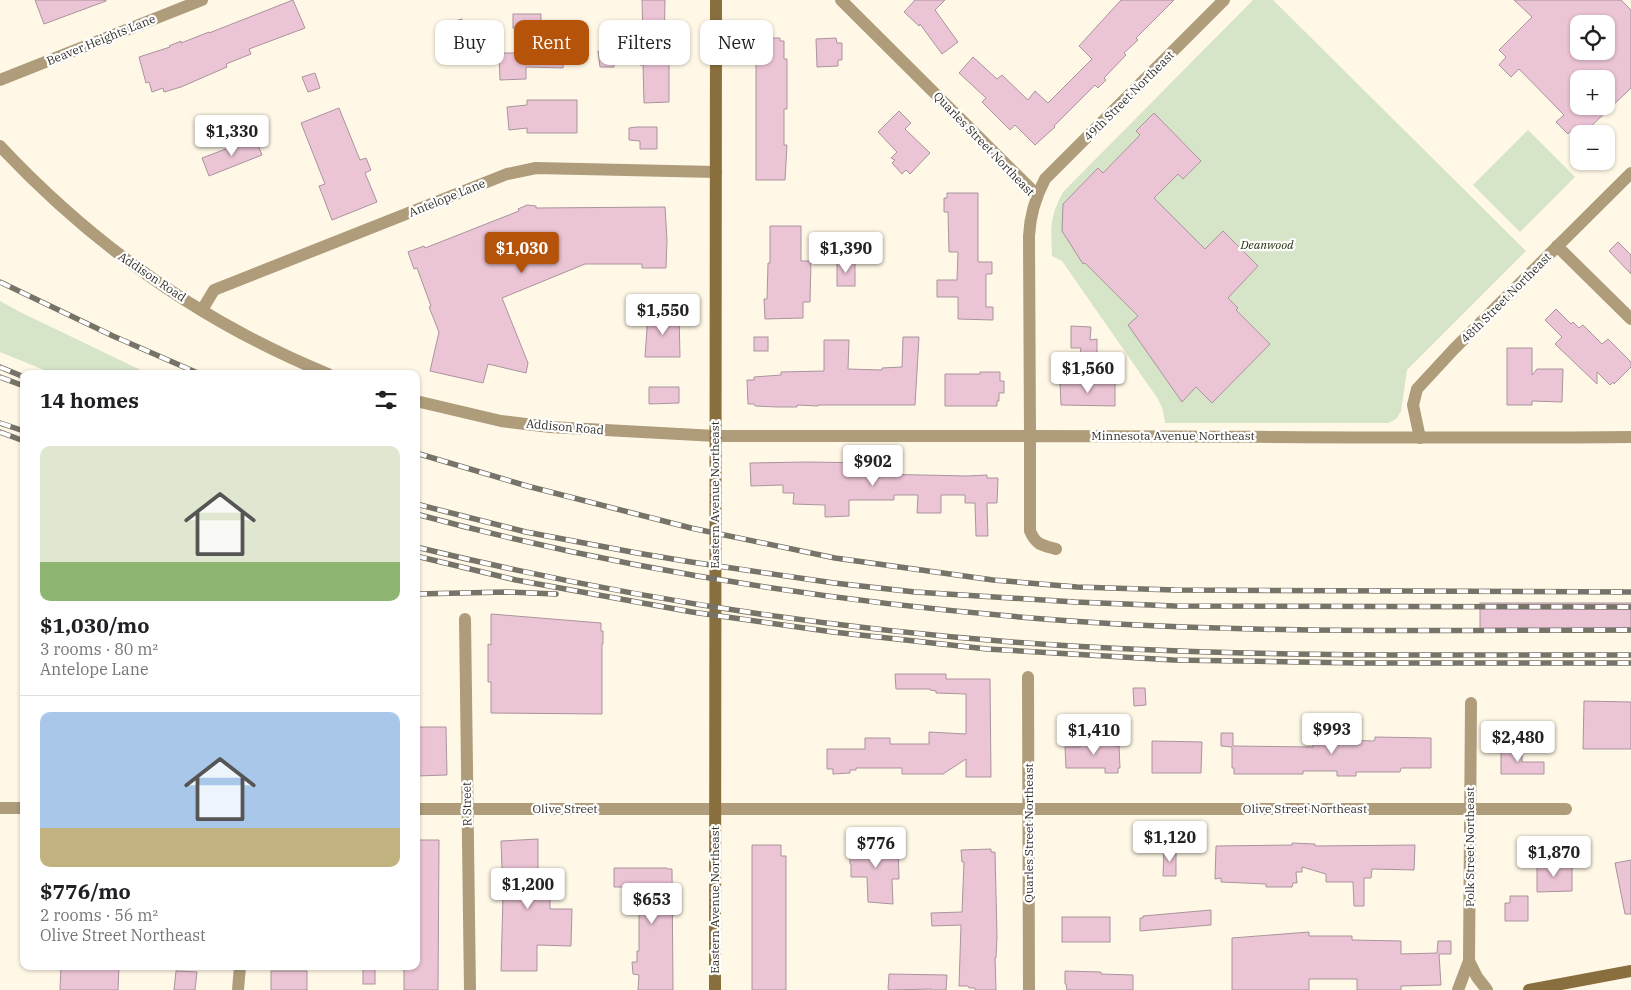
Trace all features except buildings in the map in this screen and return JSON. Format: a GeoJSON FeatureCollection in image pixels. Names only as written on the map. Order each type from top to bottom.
{"type":"FeatureCollection","features":[{"type":"Feature","properties":{"kind":"main road","name":"Eastern Avenue Northeast"},"geometry":{"type":"LineString","coordinates":[[715,990],[716,0]]}},
{"type":"Feature","properties":{"kind":"main road"},"geometry":{"type":"LineString","coordinates":[[1529,990],[1631,971]]}},
{"type":"Feature","properties":{"kind":"street","name":"Beaver Heights Lane"},"geometry":{"type":"LineString","coordinates":[[0,80],[202,0]]}},
{"type":"Feature","properties":{"kind":"street","name":"Quarles Street Northeast"},"geometry":{"type":"LineString","coordinates":[[841,0],[1037,195],[1030,218],[1029,236],[1030,531],[1033,539],[1038,543],[1056,549]]}},
{"type":"Feature","properties":{"kind":"street","name":"49th Street Northeast"},"geometry":{"type":"LineString","coordinates":[[1037,195],[1045,179],[1224,0]]}},
{"type":"Feature","properties":{"kind":"street","name":"Addison Road"},"geometry":{"type":"LineString","coordinates":[[0,146],[42,188],[112,249],[140,270],[258,343],[319,370]]}},
{"type":"Feature","properties":{"kind":"street","name":"Antelope Lane"},"geometry":{"type":"LineString","coordinates":[[202,310],[214,290],[507,174],[536,168],[716,172]]}},
{"type":"Feature","properties":{"kind":"street","name":"48th Street Northeast"},"geometry":{"type":"LineString","coordinates":[[1420,438],[1413,405],[1417,389],[1454,349],[1631,173]]}},
{"type":"Feature","properties":{"kind":"street"},"geometry":{"type":"LineString","coordinates":[[1557,246],[1631,319]]}},
{"type":"Feature","properties":{"kind":"street","name":"Addison Road"},"geometry":{"type":"LineString","coordinates":[[420,402],[501,421],[550,427],[716,436]]}},
{"type":"Feature","properties":{"kind":"street","name":"Minnesota Avenue Northeast"},"geometry":{"type":"LineString","coordinates":[[716,436],[1631,437]]}},
{"type":"Feature","properties":{"kind":"street","name":"R Street"},"geometry":{"type":"LineString","coordinates":[[464,619],[470,990]]}},
{"type":"Feature","properties":{"kind":"street","name":"Quarles Street Northeast"},"geometry":{"type":"LineString","coordinates":[[1028,677],[1029,990]]}},
{"type":"Feature","properties":{"kind":"street","name":"Polk Street Northeast"},"geometry":{"type":"LineString","coordinates":[[1458,990],[1469,961],[1471,703]]}},
{"type":"Feature","properties":{"kind":"street"},"geometry":{"type":"LineString","coordinates":[[0,808],[20,808]]}},
{"type":"Feature","properties":{"kind":"street","name":"Olive Street"},"geometry":{"type":"LineString","coordinates":[[420,809],[715,810]]}},
{"type":"Feature","properties":{"kind":"street","name":"Olive Street Northeast"},"geometry":{"type":"LineString","coordinates":[[715,810],[1566,809]]}},
{"type":"Feature","properties":{"kind":"street","name":"Polk Street Northeast"},"geometry":{"type":"LineString","coordinates":[[1469,961],[1476,977],[1487,990]]}},
{"type":"Feature","properties":{"kind":"street"},"geometry":{"type":"LineString","coordinates":[[238,990],[240,970]]}},
{"type":"Feature","properties":{"kind":"green space","name":"Deanwood"},"geometry":{"type":"Polygon","coordinates":[[[1253,0],[1273,0],[1526,251],[1407,370],[1401,411],[1397,418],[1389,423],[1165,423],[1163,410],[1158,399],[1062,261],[1052,256],[1053,216],[1063,192],[1253,0]]]}},
{"type":"Feature","properties":{"kind":"green space"},"geometry":{"type":"Polygon","coordinates":[[[1528,130],[1575,177],[1520,232],[1473,185],[1528,130]]]}},
{"type":"Feature","properties":{"kind":"green space"},"geometry":{"type":"Polygon","coordinates":[[[0,301],[141,370],[44,370],[0,352],[0,301]]]}},
{"type":"Feature","properties":{"kind":"railway"},"geometry":{"type":"LineString","coordinates":[[0,282],[113,336],[191,370]]}},
{"type":"Feature","properties":{"kind":"railway"},"geometry":{"type":"LineString","coordinates":[[0,367],[20,375]]}},
{"type":"Feature","properties":{"kind":"railway"},"geometry":{"type":"LineString","coordinates":[[0,377],[20,384]]}},
{"type":"Feature","properties":{"kind":"railway"},"geometry":{"type":"LineString","coordinates":[[0,423],[20,430]]}},
{"type":"Feature","properties":{"kind":"railway"},"geometry":{"type":"LineString","coordinates":[[0,432],[20,440]]}},
{"type":"Feature","properties":{"kind":"railway"},"geometry":{"type":"LineString","coordinates":[[420,454],[527,486],[691,528],[835,558],[993,580],[1077,587],[1175,590],[1631,592]]}},
{"type":"Feature","properties":{"kind":"railway"},"geometry":{"type":"LineString","coordinates":[[420,505],[526,532],[637,553],[834,583],[915,592],[1175,606],[1631,607]]}},
{"type":"Feature","properties":{"kind":"railway"},"geometry":{"type":"LineString","coordinates":[[420,515],[497,535],[659,569],[824,595],[988,614],[1141,625],[1281,630],[1631,630]]}},
{"type":"Feature","properties":{"kind":"railway"},"geometry":{"type":"LineString","coordinates":[[420,548],[496,566],[659,598],[824,623],[990,640],[1142,650],[1282,654],[1631,655]]}},
{"type":"Feature","properties":{"kind":"railway"},"geometry":{"type":"LineString","coordinates":[[420,557],[516,580],[692,612],[833,632],[987,649],[1173,660],[1358,663],[1631,663]]}},
{"type":"Feature","properties":{"kind":"railway"},"geometry":{"type":"LineString","coordinates":[[420,594],[506,592],[556,594]]}}]}
